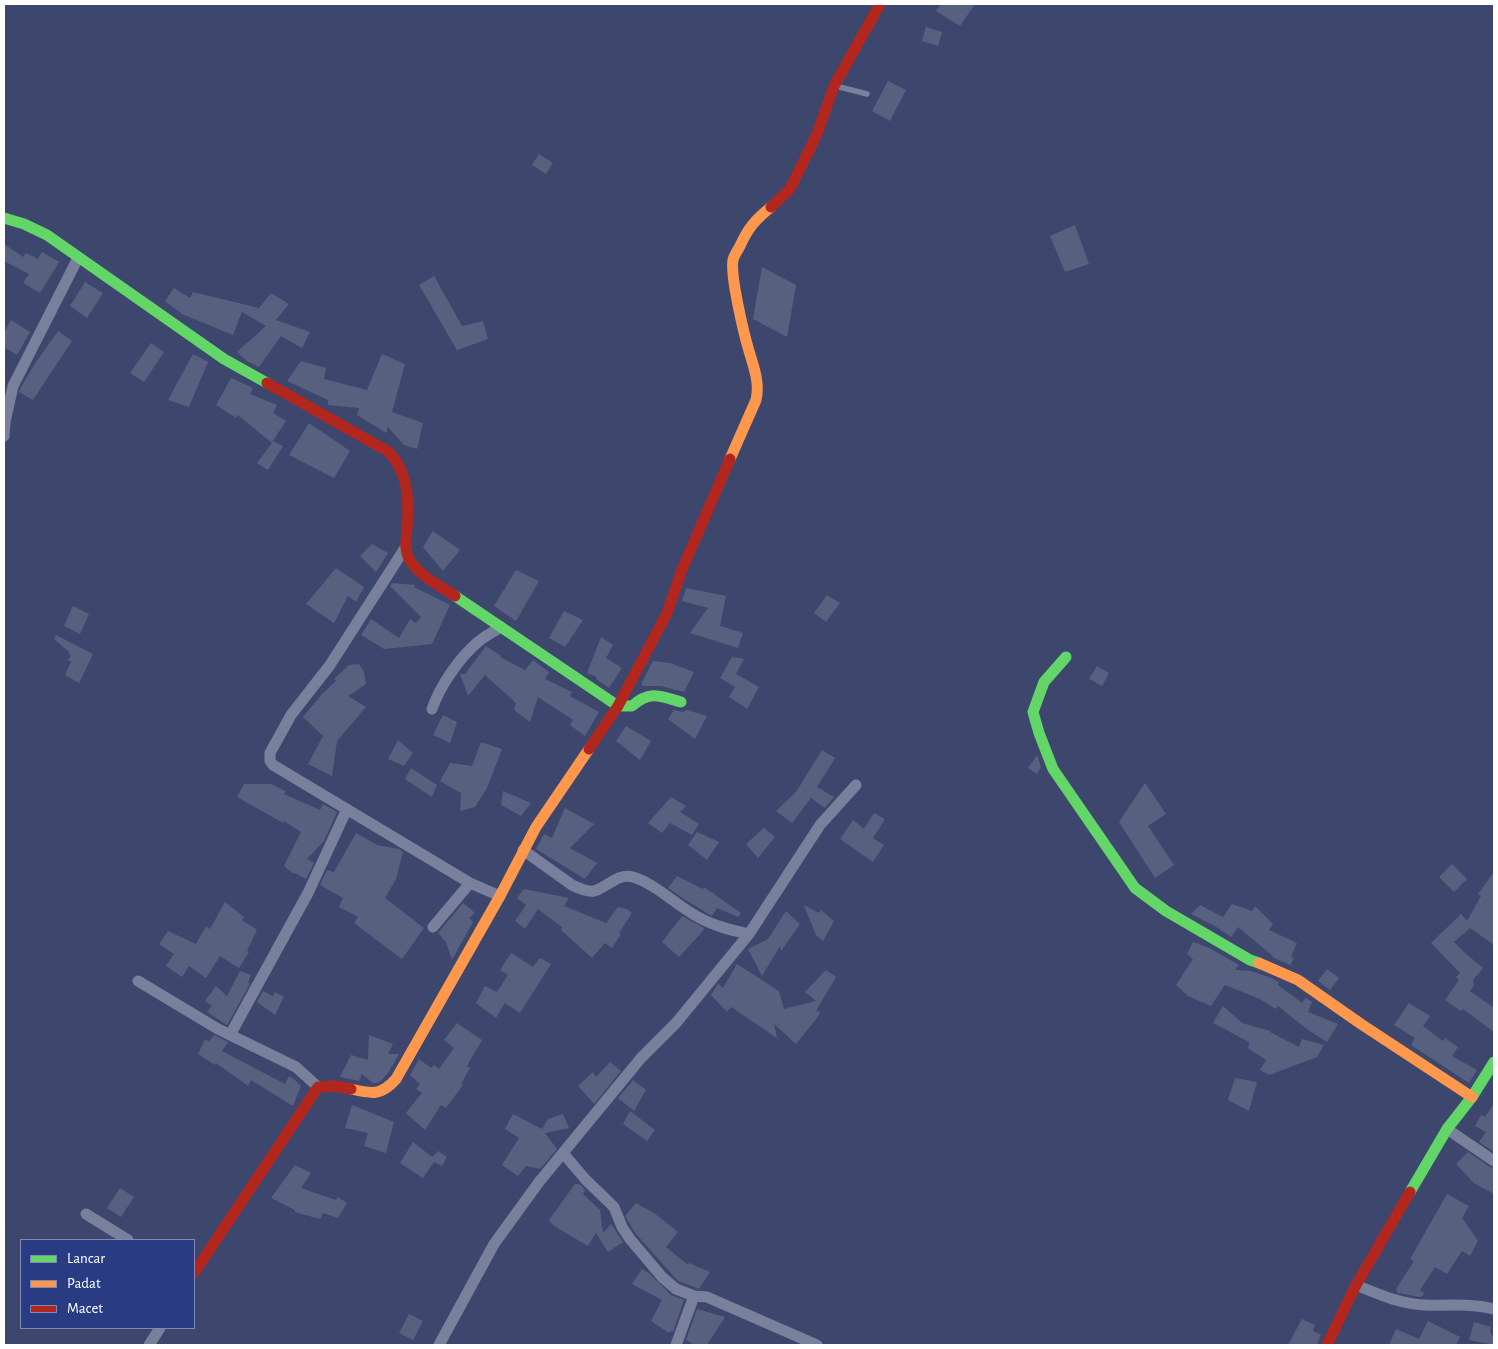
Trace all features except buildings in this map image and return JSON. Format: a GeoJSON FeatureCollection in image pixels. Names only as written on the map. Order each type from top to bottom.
{"type":"FeatureCollection","features":[{"type":"Feature","properties":{"kind":"street"},"geometry":{"type":"LineString","coordinates":[[195,1272],[318,1087],[324,1084],[370,1093],[385,1090],[396,1078],[434,1014],[536,828],[618,706],[667,613],[681,572],[756,400],[758,391],[757,380],[734,281],[733,260],[746,230],[754,220],[782,198],[790,189],[817,134],[834,86],[880,4]]}},
{"type":"Feature","properties":{"kind":"street"},"geometry":{"type":"LineString","coordinates":[[4,218],[37,230],[224,359],[390,452],[398,460],[403,470],[407,492],[405,548],[414,567],[424,575],[618,706],[633,707],[640,699],[654,695],[680,702]]}},
{"type":"Feature","properties":{"kind":"street"},"geometry":{"type":"LineString","coordinates":[[4,436],[13,386],[78,258]]}},
{"type":"Feature","properties":{"kind":"street"},"geometry":{"type":"LineString","coordinates":[[405,548],[330,665],[291,715],[270,753],[270,761],[273,765],[470,883],[500,896]]}},
{"type":"Feature","properties":{"kind":"street"},"geometry":{"type":"LineString","coordinates":[[432,710],[436,697],[454,670],[478,642],[501,627]]}},
{"type":"Feature","properties":{"kind":"street"},"geometry":{"type":"LineString","coordinates":[[1066,657],[1044,682],[1033,712],[1039,733],[1053,770],[1135,888],[1166,911],[1250,960],[1298,980],[1361,1024],[1472,1096]]}},
{"type":"Feature","properties":{"kind":"street"},"geometry":{"type":"LineString","coordinates":[[439,1345],[494,1244],[539,1182],[640,1058],[676,1023],[749,934],[820,825],[856,785]]}},
{"type":"Feature","properties":{"kind":"street"},"geometry":{"type":"LineString","coordinates":[[230,1035],[308,893],[347,809]]}},
{"type":"Feature","properties":{"kind":"street"},"geometry":{"type":"LineString","coordinates":[[523,850],[572,885],[581,889],[593,891],[623,876],[630,877],[644,882],[698,917],[723,929],[749,934]]}},
{"type":"Feature","properties":{"kind":"street"},"geometry":{"type":"LineString","coordinates":[[433,927],[470,883]]}},
{"type":"Feature","properties":{"kind":"street"},"geometry":{"type":"LineString","coordinates":[[138,981],[218,1030],[296,1067],[318,1087]]}},
{"type":"Feature","properties":{"kind":"street"},"geometry":{"type":"LineString","coordinates":[[1327,1345],[1356,1286],[1447,1128],[1472,1096],[1494,1062]]}},
{"type":"Feature","properties":{"kind":"street"},"geometry":{"type":"LineString","coordinates":[[1447,1128],[1494,1161]]}},
{"type":"Feature","properties":{"kind":"street"},"geometry":{"type":"LineString","coordinates":[[562,1153],[614,1207],[622,1227],[630,1240],[662,1278],[676,1289],[694,1296],[707,1297],[817,1345]]}},
{"type":"Feature","properties":{"kind":"street"},"geometry":{"type":"LineString","coordinates":[[86,1214],[126,1239]]}},
{"type":"Feature","properties":{"kind":"street"},"geometry":{"type":"LineString","coordinates":[[1356,1286],[1395,1301],[1422,1305],[1485,1306],[1494,1309]]}},
{"type":"Feature","properties":{"kind":"street"},"geometry":{"type":"LineString","coordinates":[[676,1345],[694,1296]]}},
{"type":"Feature","properties":{"kind":"street"},"geometry":{"type":"LineString","coordinates":[[149,1345],[159,1329]]}},
{"type":"Feature","properties":{"kind":"lane"},"geometry":{"type":"LineString","coordinates":[[834,86],[867,94]]}},
{"type":"Feature","properties":{"kind":"traffic: fast"},"geometry":{"type":"LineString","coordinates":[[4,218],[24,224],[47,235],[224,359],[267,383]]}},
{"type":"Feature","properties":{"kind":"traffic: fast"},"geometry":{"type":"LineString","coordinates":[[455,596],[618,706],[632,706],[650,696],[681,702]]}},
{"type":"Feature","properties":{"kind":"traffic: fast"},"geometry":{"type":"LineString","coordinates":[[1066,657],[1044,682],[1033,712],[1053,769],[1135,888],[1166,911],[1250,960],[1259,963]]}},
{"type":"Feature","properties":{"kind":"traffic: fast"},"geometry":{"type":"LineString","coordinates":[[1410,1192],[1447,1129],[1472,1097],[1494,1062]]}},
{"type":"Feature","properties":{"kind":"traffic: slow"},"geometry":{"type":"LineString","coordinates":[[730,459],[757,394],[756,376],[738,305],[733,260],[749,229],[771,207]]}},
{"type":"Feature","properties":{"kind":"traffic: slow"},"geometry":{"type":"LineString","coordinates":[[351,1089],[371,1093],[381,1091],[391,1085],[396,1079],[500,896],[536,827],[589,749]]}},
{"type":"Feature","properties":{"kind":"traffic: slow"},"geometry":{"type":"LineString","coordinates":[[1259,963],[1298,980],[1472,1097]]}},
{"type":"Feature","properties":{"kind":"traffic: jam"},"geometry":{"type":"LineString","coordinates":[[771,207],[790,189],[817,134],[834,86],[880,4]]}},
{"type":"Feature","properties":{"kind":"traffic: jam"},"geometry":{"type":"LineString","coordinates":[[267,383],[389,452],[401,469],[406,488],[408,508],[406,552],[409,559],[424,575],[455,596]]}},
{"type":"Feature","properties":{"kind":"traffic: jam"},"geometry":{"type":"LineString","coordinates":[[589,749],[618,706],[667,613],[681,572],[730,459]]}},
{"type":"Feature","properties":{"kind":"traffic: jam"},"geometry":{"type":"LineString","coordinates":[[195,1272],[318,1087],[335,1086],[351,1089]]}},
{"type":"Feature","properties":{"kind":"traffic: jam"},"geometry":{"type":"LineString","coordinates":[[1327,1345],[1356,1285],[1410,1192]]}}]}
